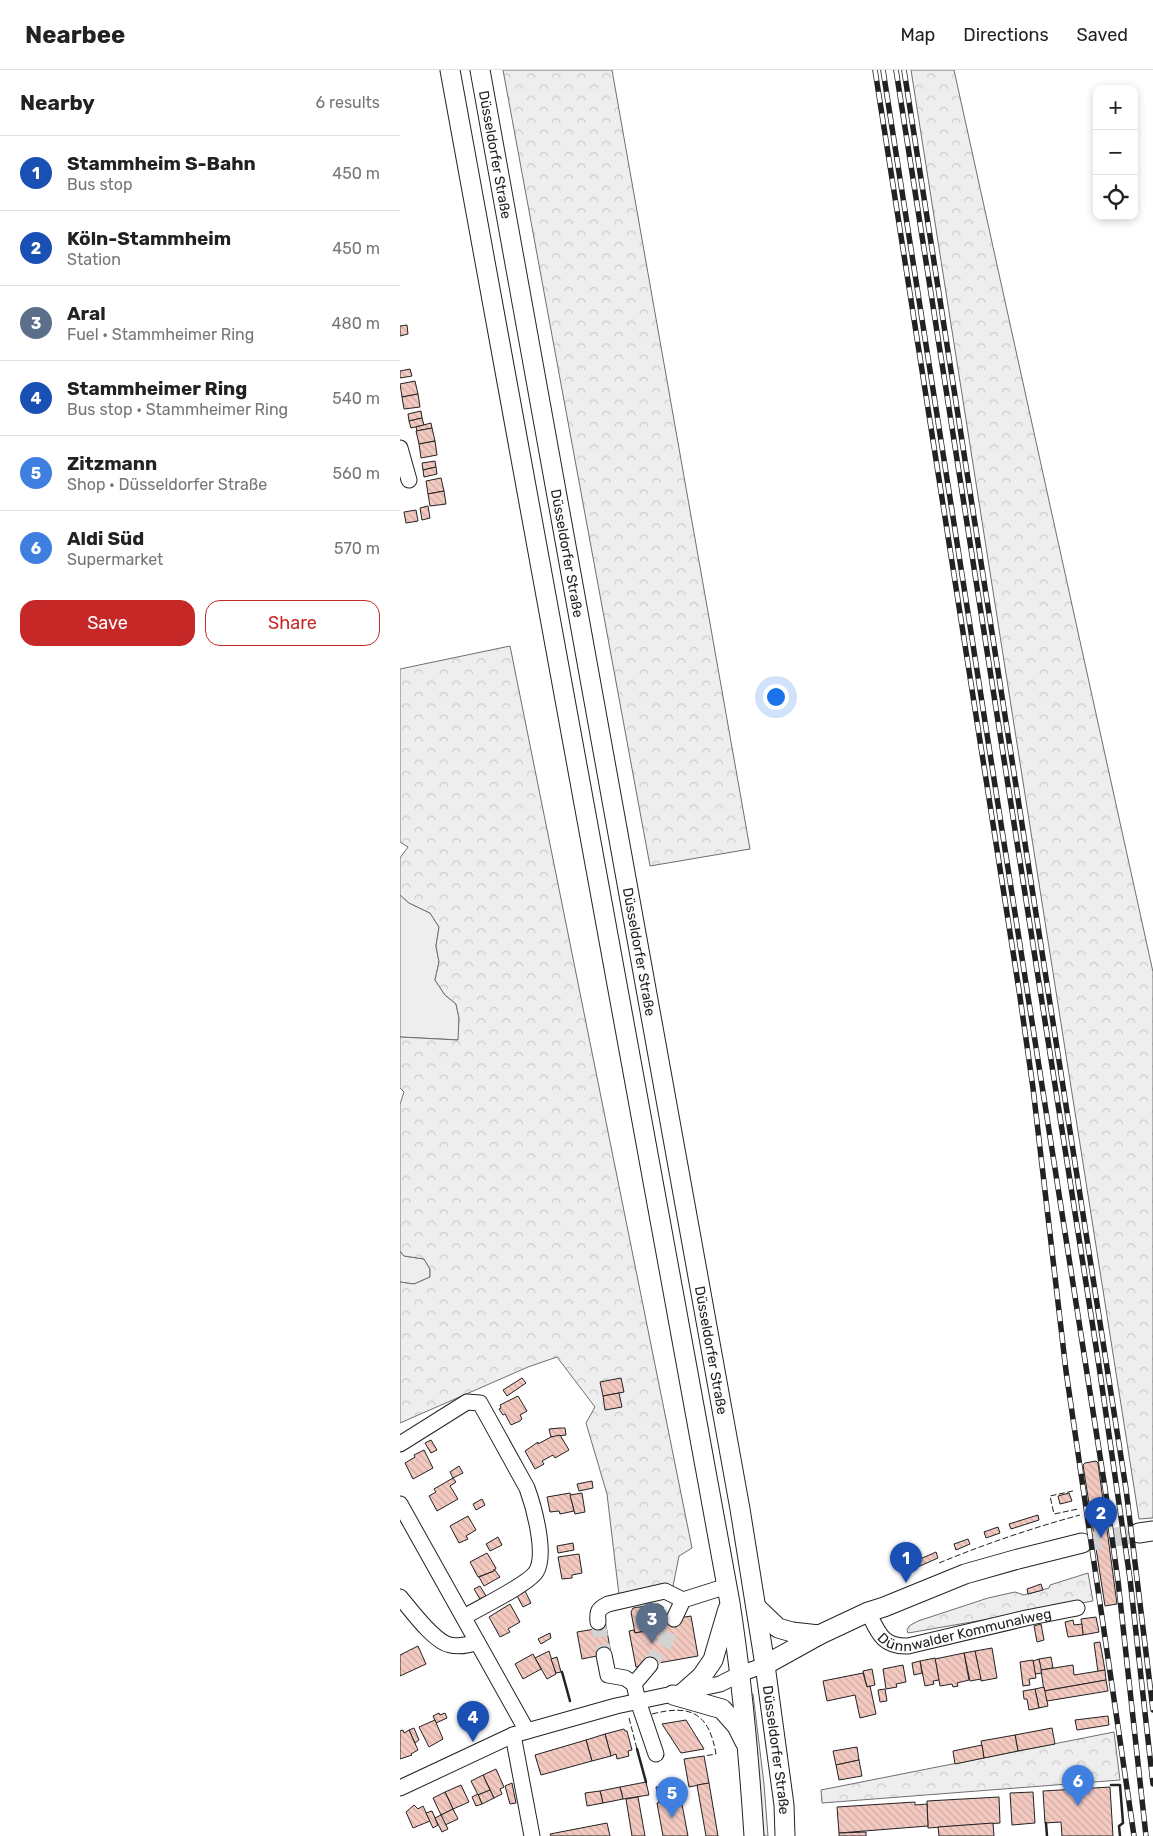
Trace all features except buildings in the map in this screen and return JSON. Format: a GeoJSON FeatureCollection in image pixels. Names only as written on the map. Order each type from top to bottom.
{"type":"FeatureCollection","features":[{"type":"Feature","properties":{"kind":"main road","name":"Düsseldorfer Straße"},"geometry":{"type":"LineString","coordinates":[[450,70],[728,1594],[740,1674],[754,1836]]}},
{"type":"Feature","properties":{"kind":"main road","name":"Düsseldorfer Straße"},"geometry":{"type":"LineString","coordinates":[[480,70],[756,1607],[784,1805],[785,1836]]}},
{"type":"Feature","properties":{"kind":"main road","name":"Dünnwalder Kommunalweg"},"geometry":{"type":"LineString","coordinates":[[765,1665],[819,1635],[868,1612],[965,1574],[1082,1543]]}},
{"type":"Feature","properties":{"kind":"main road"},"geometry":{"type":"LineString","coordinates":[[679,1693],[702,1676],[713,1660],[728,1594]]}},
{"type":"Feature","properties":{"kind":"main road"},"geometry":{"type":"LineString","coordinates":[[756,1607],[778,1628],[792,1632],[819,1635]]}},
{"type":"Feature","properties":{"kind":"main road"},"geometry":{"type":"LineString","coordinates":[[679,1693],[722,1709],[737,1726],[748,1750]]}},
{"type":"Feature","properties":{"kind":"street"},"geometry":{"type":"LineString","coordinates":[[400,448],[409,480]]}},
{"type":"Feature","properties":{"kind":"street"},"geometry":{"type":"LineString","coordinates":[[400,1444],[467,1402],[480,1403],[528,1488],[532,1500],[541,1554],[535,1573],[524,1582],[464,1617]]}},
{"type":"Feature","properties":{"kind":"street"},"geometry":{"type":"LineString","coordinates":[[400,1504],[464,1617],[520,1733],[532,1836]]}},
{"type":"Feature","properties":{"kind":"street"},"geometry":{"type":"LineString","coordinates":[[598,1622],[597,1612],[599,1608],[608,1604],[665,1591],[683,1600],[728,1594]]}},
{"type":"Feature","properties":{"kind":"street"},"geometry":{"type":"LineString","coordinates":[[400,1597],[435,1636],[448,1645],[465,1646],[476,1642]]}},
{"type":"Feature","properties":{"kind":"street"},"geometry":{"type":"LineString","coordinates":[[674,1619],[683,1600]]}},
{"type":"Feature","properties":{"kind":"street","name":"Dünnwalder Kommunalweg"},"geometry":{"type":"LineString","coordinates":[[868,1612],[886,1641],[900,1646],[908,1646],[1077,1608]]}},
{"type":"Feature","properties":{"kind":"street"},"geometry":{"type":"LineString","coordinates":[[604,1654],[608,1675],[625,1678],[634,1684],[638,1702],[656,1754]]}},
{"type":"Feature","properties":{"kind":"street"},"geometry":{"type":"LineString","coordinates":[[634,1684],[650,1665]]}},
{"type":"Feature","properties":{"kind":"street"},"geometry":{"type":"LineString","coordinates":[[400,1788],[520,1733],[638,1702],[720,1684],[765,1665]]}},
{"type":"Feature","properties":{"kind":"green space"},"geometry":{"type":"Polygon","coordinates":[[[503,70],[612,70],[750,849],[650,866],[503,70]]]}},
{"type":"Feature","properties":{"kind":"green space"},"geometry":{"type":"Polygon","coordinates":[[[911,70],[954,70],[1153,972],[1153,1518],[1139,1519],[911,70]]]}},
{"type":"Feature","properties":{"kind":"green space"},"geometry":{"type":"Polygon","coordinates":[[[510,646],[692,1548],[679,1556],[673,1586],[619,1595],[607,1494],[586,1423],[595,1407],[557,1357],[528,1367],[400,1423],[400,1282],[414,1284],[430,1277],[430,1269],[424,1259],[404,1256],[400,1251],[400,1104],[404,1092],[400,1088],[400,1037],[458,1040],[459,1018],[456,1004],[445,995],[435,980],[439,962],[436,946],[439,927],[430,913],[409,903],[400,895],[400,858],[408,847],[400,842],[400,669],[510,646]]]}},
{"type":"Feature","properties":{"kind":"green space"},"geometry":{"type":"Polygon","coordinates":[[[400,895],[409,903],[430,913],[439,927],[436,946],[439,962],[435,980],[445,995],[456,1004],[459,1018],[459,1040],[400,1037],[400,895]]]}},
{"type":"Feature","properties":{"kind":"green space"},"geometry":{"type":"Polygon","coordinates":[[[400,1251],[404,1256],[424,1259],[430,1269],[430,1277],[414,1284],[400,1282],[400,1251]]]}},
{"type":"Feature","properties":{"kind":"green space"},"geometry":{"type":"Polygon","coordinates":[[[1088,1573],[1093,1601],[908,1633],[907,1630],[909,1626],[918,1621],[988,1598],[1015,1592],[1024,1595],[1049,1588],[1050,1585],[1088,1573]]]}},
{"type":"Feature","properties":{"kind":"green space"},"geometry":{"type":"Polygon","coordinates":[[[753,1694],[768,1836],[764,1836],[750,1695],[753,1694]]]}},
{"type":"Feature","properties":{"kind":"green space"},"geometry":{"type":"Polygon","coordinates":[[[1114,1732],[1120,1780],[822,1803],[821,1790],[1114,1732]]]}},
{"type":"Feature","properties":{"kind":"tunnel"},"geometry":{"type":"LineString","coordinates":[[1082,1543],[1139,1533]]}},
{"type":"Feature","properties":{"kind":"tunnel"},"geometry":{"type":"LineString","coordinates":[[650,1665],[665,1643],[674,1619]]}},
{"type":"Feature","properties":{"kind":"tunnel"},"geometry":{"type":"LineString","coordinates":[[598,1622],[604,1655]]}},
{"type":"Feature","properties":{"kind":"railway"},"geometry":{"type":"LineString","coordinates":[[875,70],[1019,990],[1033,1088],[1066,1371],[1134,1836]]}},
{"type":"Feature","properties":{"kind":"railway"},"geometry":{"type":"LineString","coordinates":[[883,70],[1105,1488],[1118,1581],[1146,1836]]}},
{"type":"Feature","properties":{"kind":"railway"},"geometry":{"type":"LineString","coordinates":[[896,70],[1099,1366],[1130,1579],[1153,1784]]}},
{"type":"Feature","properties":{"kind":"railway"},"geometry":{"type":"LineString","coordinates":[[904,70],[1126,1489],[1153,1710]]}},
{"type":"Feature","properties":{"kind":"fence"},"geometry":{"type":"LineString","coordinates":[[1073,1491],[1050,1496],[1054,1514],[1078,1509]]}},
{"type":"Feature","properties":{"kind":"fence"},"geometry":{"type":"LineString","coordinates":[[939,1563],[1044,1525],[1080,1515]]}},
{"type":"Feature","properties":{"kind":"fence"},"geometry":{"type":"LineString","coordinates":[[652,1714],[677,1710],[688,1711],[696,1715],[709,1729],[716,1754],[704,1756]]}},
{"type":"Feature","properties":{"kind":"fence"},"geometry":{"type":"LineString","coordinates":[[629,1718],[637,1749]]}},
{"type":"Feature","properties":{"kind":"wall"},"geometry":{"type":"LineString","coordinates":[[562,1672],[570,1701]]}},
{"type":"Feature","properties":{"kind":"wall"},"geometry":{"type":"LineString","coordinates":[[637,1749],[646,1782]]}},
{"type":"Feature","properties":{"kind":"wall"},"geometry":{"type":"LineString","coordinates":[[1111,1785],[1120,1785],[1123,1823],[1119,1826],[1120,1836]]}},
{"type":"Feature","properties":{"kind":"wall"},"geometry":{"type":"LineString","coordinates":[[1046,1823],[1047,1836]]}},
{"type":"Feature","properties":{"kind":"place","name":"Köln-Stammheim"},"geometry":{"type":"Point","coordinates":[1101,1538]}},
{"type":"Feature","properties":{"kind":"place","name":"Stammheim S-Bahn"},"geometry":{"type":"Point","coordinates":[906,1583]}},
{"type":"Feature","properties":{"kind":"place","name":"Aral"},"geometry":{"type":"Point","coordinates":[652,1644]}},
{"type":"Feature","properties":{"kind":"place","name":"Stammheimer Ring"},"geometry":{"type":"Point","coordinates":[473,1742]}},
{"type":"Feature","properties":{"kind":"place","name":"Aldi Süd"},"geometry":{"type":"Point","coordinates":[1078,1806]}},
{"type":"Feature","properties":{"kind":"place","name":"Zitzmann"},"geometry":{"type":"Point","coordinates":[672,1818]}}]}
